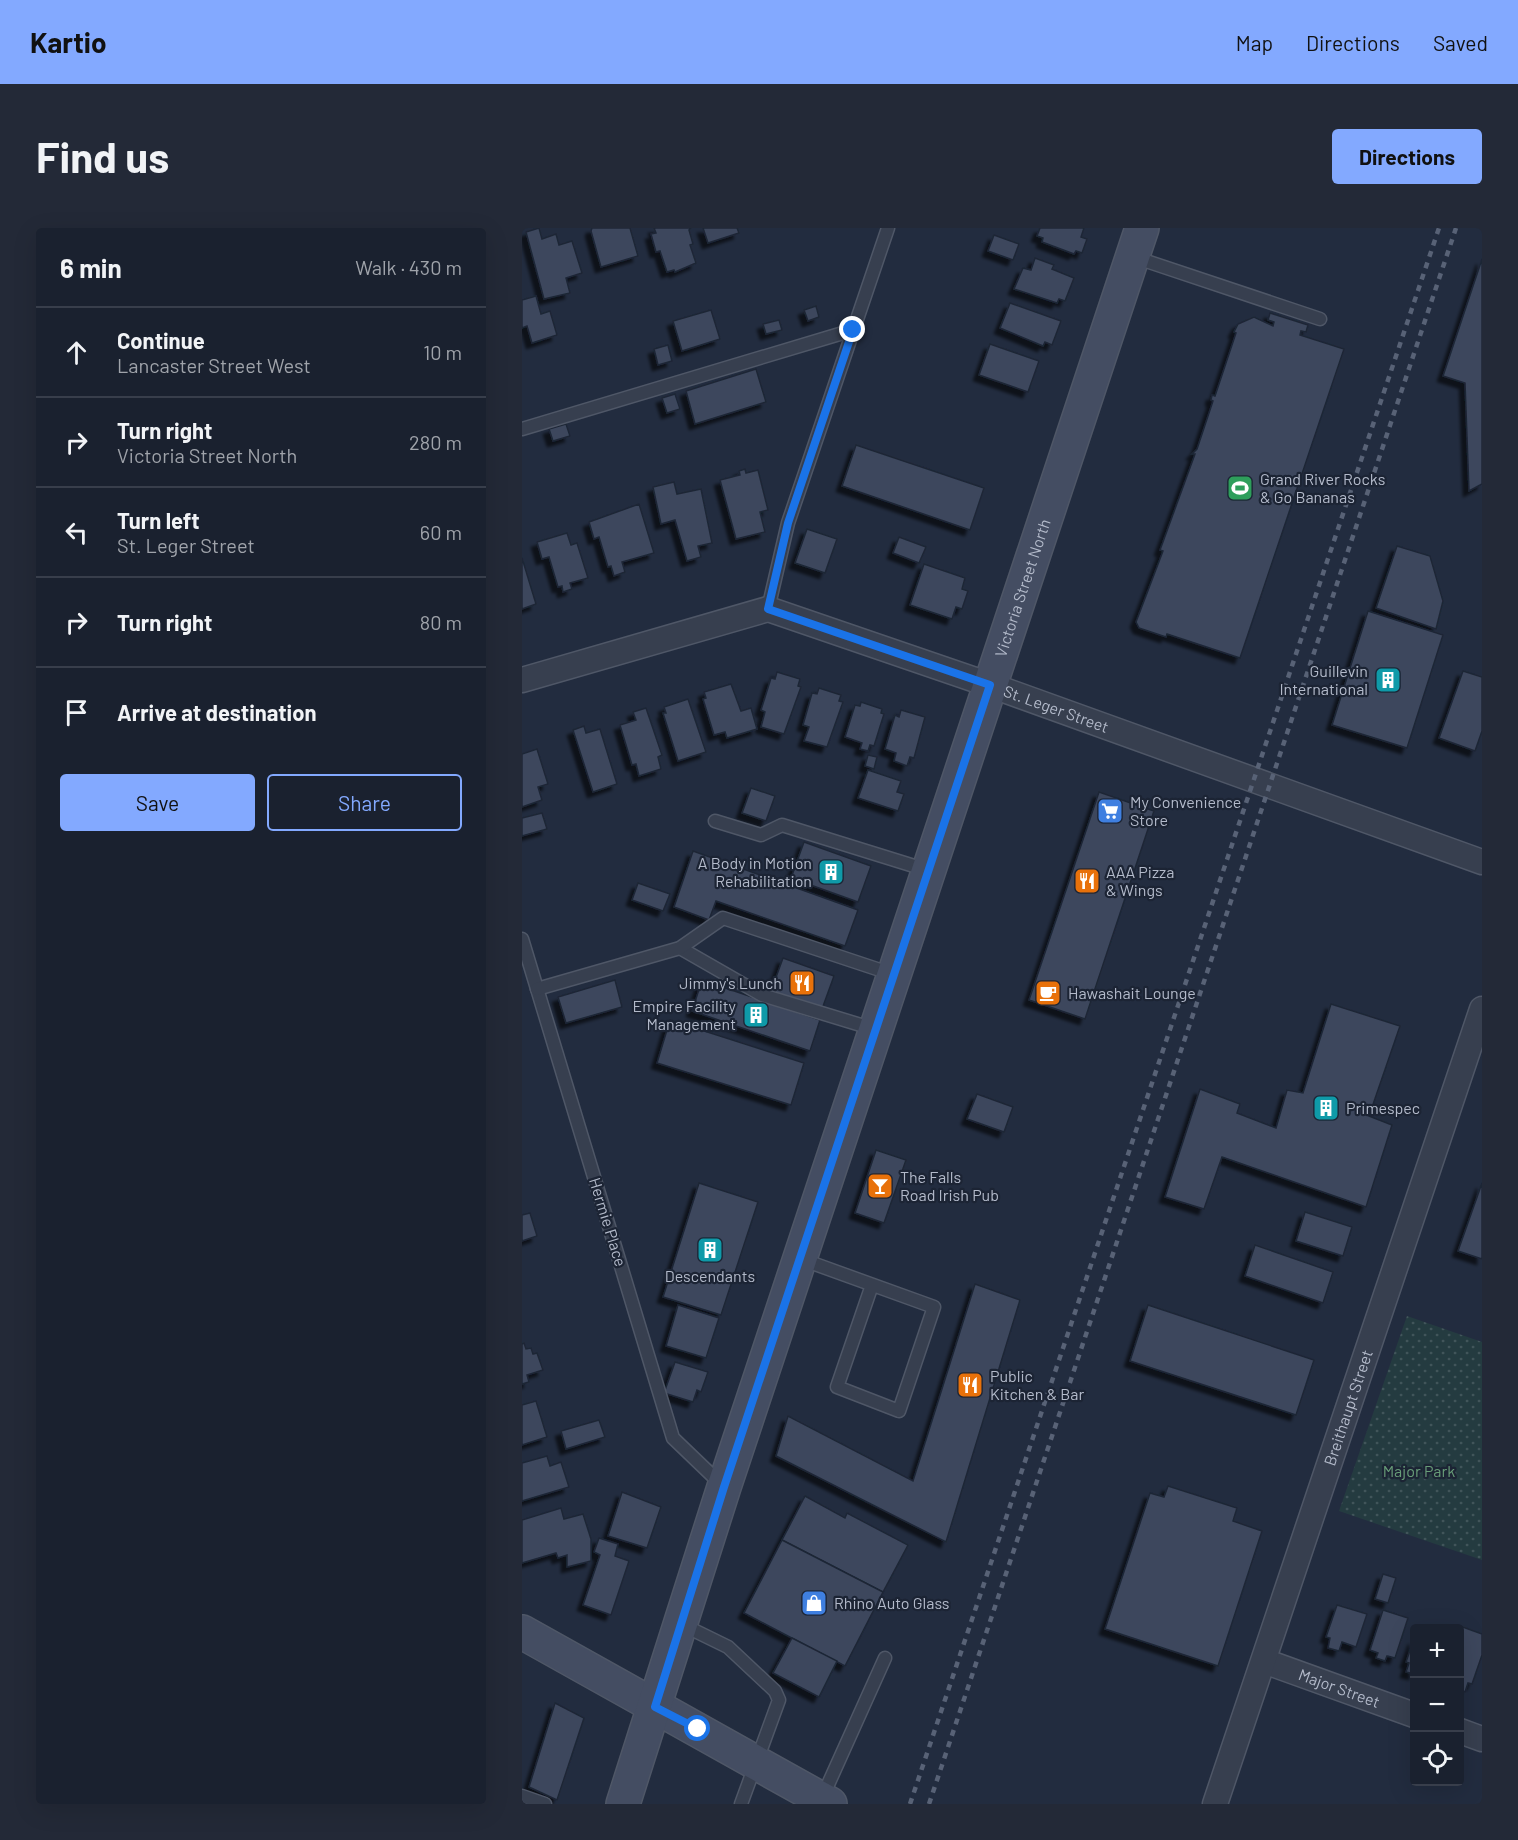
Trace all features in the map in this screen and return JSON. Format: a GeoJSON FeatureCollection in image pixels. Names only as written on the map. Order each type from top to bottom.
{"type":"FeatureCollection","features":[{"type":"Feature","properties":{"kind":"main road","name":"Victoria Street North"},"geometry":{"type":"LineString","coordinates":[[623,1804],[724,1487],[875,1029],[1052,508],[1138,242]]}},
{"type":"Feature","properties":{"kind":"main road"},"geometry":{"type":"LineString","coordinates":[[522,1632],[826,1802]]}},
{"type":"Feature","properties":{"kind":"street","name":"St. Leger Street"},"geometry":{"type":"LineString","coordinates":[[768,609],[990,685],[1482,862]]}},
{"type":"Feature","properties":{"kind":"street"},"geometry":{"type":"LineString","coordinates":[[522,680],[768,609]]}},
{"type":"Feature","properties":{"kind":"street","name":"Breithaupt Street"},"geometry":{"type":"LineString","coordinates":[[1215,1804],[1482,1009]]}},
{"type":"Feature","properties":{"kind":"street","name":"Major Street"},"geometry":{"type":"LineString","coordinates":[[1264,1661],[1410,1714]]}},
{"type":"Feature","properties":{"kind":"street"},"geometry":{"type":"LineString","coordinates":[[1463,1732],[1482,1739]]}},
{"type":"Feature","properties":{"kind":"lane"},"geometry":{"type":"LineString","coordinates":[[768,609],[788,523],[888,228]]}},
{"type":"Feature","properties":{"kind":"lane"},"geometry":{"type":"LineString","coordinates":[[1138,242],[1320,319]]}},
{"type":"Feature","properties":{"kind":"lane"},"geometry":{"type":"LineString","coordinates":[[522,429],[853,330]]}},
{"type":"Feature","properties":{"kind":"lane"},"geometry":{"type":"LineString","coordinates":[[715,821],[761,835],[782,825],[928,871]]}},
{"type":"Feature","properties":{"kind":"lane"},"geometry":{"type":"LineString","coordinates":[[537,989],[680,948],[723,918],[894,975]]}},
{"type":"Feature","properties":{"kind":"lane","name":"Hermie Place"},"geometry":{"type":"LineString","coordinates":[[522,939],[673,1438],[724,1487]]}},
{"type":"Feature","properties":{"kind":"lane"},"geometry":{"type":"LineString","coordinates":[[680,948],[762,995],[875,1029]]}},
{"type":"Feature","properties":{"kind":"lane"},"geometry":{"type":"LineString","coordinates":[[800,1258],[934,1307],[899,1411],[837,1387],[872,1285]]}},
{"type":"Feature","properties":{"kind":"lane"},"geometry":{"type":"LineString","coordinates":[[682,1624],[728,1647],[775,1691],[779,1700],[772,1726],[755,1761],[741,1804]]}},
{"type":"Feature","properties":{"kind":"lane"},"geometry":{"type":"LineString","coordinates":[[826,1802],[885,1658]]}},
{"type":"Feature","properties":{"kind":"lane"},"geometry":{"type":"LineString","coordinates":[[522,1796],[545,1804]]}},
{"type":"Feature","properties":{"kind":"green space","name":"Major Park"},"geometry":{"type":"Polygon","coordinates":[[[1407,1316],[1482,1342],[1482,1560],[1339,1511],[1407,1316]]]}},
{"type":"Feature","properties":{"kind":"building"},"geometry":{"type":"Polygon","coordinates":[[[539,228],[542,239],[556,234],[559,245],[572,241],[582,273],[566,278],[570,293],[544,299],[526,232],[539,228]]]}},
{"type":"Feature","properties":{"kind":"building"},"geometry":{"type":"Polygon","coordinates":[[[592,228],[630,228],[638,256],[601,267],[592,228]]]}},
{"type":"Feature","properties":{"kind":"building"},"geometry":{"type":"Polygon","coordinates":[[[654,228],[691,228],[689,230],[693,244],[690,245],[696,263],[675,272],[674,270],[667,272],[660,251],[656,252],[651,234],[656,233],[654,228]]]}},
{"type":"Feature","properties":{"kind":"building"},"geometry":{"type":"Polygon","coordinates":[[[703,228],[737,228],[739,233],[708,243],[703,228]]]}},
{"type":"Feature","properties":{"kind":"building"},"geometry":{"type":"Polygon","coordinates":[[[1040,228],[1084,228],[1081,237],[1087,239],[1082,253],[1076,251],[1074,254],[1042,242],[1043,238],[1037,236],[1040,228]]]}},
{"type":"Feature","properties":{"kind":"building"},"geometry":{"type":"Polygon","coordinates":[[[994,235],[1019,244],[1013,260],[988,251],[994,235]]]}},
{"type":"Feature","properties":{"kind":"building"},"geometry":{"type":"Polygon","coordinates":[[[1035,258],[1054,265],[1052,269],[1074,278],[1065,301],[1059,299],[1057,303],[1014,289],[1023,268],[1031,270],[1035,258]]]}},
{"type":"Feature","properties":{"kind":"building"},"geometry":{"type":"Polygon","coordinates":[[[1482,259],[1482,484],[1469,491],[1465,383],[1443,376],[1482,259]]]}},
{"type":"Feature","properties":{"kind":"building"},"geometry":{"type":"Polygon","coordinates":[[[536,296],[541,314],[550,311],[557,335],[532,343],[527,326],[522,328],[522,300],[536,296]]]}},
{"type":"Feature","properties":{"kind":"building"},"geometry":{"type":"Polygon","coordinates":[[[1010,303],[1061,321],[1052,345],[1045,342],[1043,346],[1000,328],[1010,303]]]}},
{"type":"Feature","properties":{"kind":"building"},"geometry":{"type":"Polygon","coordinates":[[[816,306],[819,317],[808,321],[804,310],[816,306]]]}},
{"type":"Feature","properties":{"kind":"building"},"geometry":{"type":"Polygon","coordinates":[[[711,310],[720,339],[682,351],[673,321],[711,310]]]}},
{"type":"Feature","properties":{"kind":"building","name":"Grand River Rocks & Go Bananas"},"geometry":{"type":"Polygon","coordinates":[[[1270,313],[1308,325],[1306,332],[1301,331],[1300,335],[1344,349],[1240,658],[1167,634],[1166,637],[1139,628],[1136,622],[1163,551],[1160,550],[1195,454],[1192,454],[1197,449],[1213,401],[1211,400],[1212,395],[1215,396],[1236,333],[1234,332],[1238,324],[1254,317],[1273,326],[1274,322],[1268,320],[1270,313]]]}},
{"type":"Feature","properties":{"kind":"building"},"geometry":{"type":"Polygon","coordinates":[[[779,320],[782,330],[766,334],[763,324],[779,320]]]}},
{"type":"Feature","properties":{"kind":"building"},"geometry":{"type":"Polygon","coordinates":[[[990,344],[1039,361],[1028,392],[979,375],[990,344]]]}},
{"type":"Feature","properties":{"kind":"building"},"geometry":{"type":"Polygon","coordinates":[[[668,345],[672,361],[658,365],[654,349],[668,345]]]}},
{"type":"Feature","properties":{"kind":"building"},"geometry":{"type":"Polygon","coordinates":[[[756,369],[766,402],[695,424],[686,391],[756,369]]]}},
{"type":"Feature","properties":{"kind":"building"},"geometry":{"type":"Polygon","coordinates":[[[675,394],[680,409],[667,413],[662,398],[675,394]]]}},
{"type":"Feature","properties":{"kind":"building"},"geometry":{"type":"Polygon","coordinates":[[[566,424],[570,436],[553,441],[549,429],[566,424]]]}},
{"type":"Feature","properties":{"kind":"building"},"geometry":{"type":"Polygon","coordinates":[[[856,445],[984,488],[970,530],[842,486],[856,445]]]}},
{"type":"Feature","properties":{"kind":"building"},"geometry":{"type":"Polygon","coordinates":[[[745,469],[746,473],[758,470],[768,510],[760,512],[765,532],[736,539],[720,480],[740,475],[739,471],[745,469]]]}},
{"type":"Feature","properties":{"kind":"building"},"geometry":{"type":"Polygon","coordinates":[[[674,482],[677,494],[701,489],[712,543],[698,546],[701,557],[687,561],[675,520],[661,524],[653,487],[674,482]]]}},
{"type":"Feature","properties":{"kind":"building"},"geometry":{"type":"Polygon","coordinates":[[[639,504],[654,553],[622,562],[625,572],[614,576],[611,566],[608,567],[599,537],[594,539],[589,522],[639,504]]]}},
{"type":"Feature","properties":{"kind":"building"},"geometry":{"type":"Polygon","coordinates":[[[807,529],[837,539],[825,573],[795,563],[807,529]]]}},
{"type":"Feature","properties":{"kind":"building"},"geometry":{"type":"Polygon","coordinates":[[[567,533],[571,545],[577,543],[588,578],[570,583],[572,589],[563,592],[562,586],[558,587],[549,557],[542,559],[537,542],[567,533]]]}},
{"type":"Feature","properties":{"kind":"building"},"geometry":{"type":"Polygon","coordinates":[[[899,537],[926,547],[919,563],[893,553],[899,537]]]}},
{"type":"Feature","properties":{"kind":"building"},"geometry":{"type":"Polygon","coordinates":[[[1397,546],[1430,556],[1443,601],[1436,629],[1376,608],[1397,546]]]}},
{"type":"Feature","properties":{"kind":"building"},"geometry":{"type":"Polygon","coordinates":[[[522,558],[536,604],[522,609],[522,558]]]}},
{"type":"Feature","properties":{"kind":"building"},"geometry":{"type":"Polygon","coordinates":[[[924,564],[965,578],[962,589],[968,591],[962,609],[956,607],[952,619],[910,605],[924,564]]]}},
{"type":"Feature","properties":{"kind":"building","name":"Guillevin International"},"geometry":{"type":"Polygon","coordinates":[[[1368,611],[1443,635],[1407,748],[1332,725],[1368,611]]]}},
{"type":"Feature","properties":{"kind":"building"},"geometry":{"type":"Polygon","coordinates":[[[1463,671],[1482,677],[1482,731],[1475,751],[1439,738],[1463,671]]]}},
{"type":"Feature","properties":{"kind":"building"},"geometry":{"type":"Polygon","coordinates":[[[777,672],[800,679],[798,686],[801,687],[784,734],[761,727],[765,712],[761,710],[771,678],[775,679],[777,672]]]}},
{"type":"Feature","properties":{"kind":"building"},"geometry":{"type":"Polygon","coordinates":[[[731,684],[741,711],[751,708],[757,729],[727,738],[725,732],[714,735],[703,699],[706,698],[704,692],[731,684]]]}},
{"type":"Feature","properties":{"kind":"building"},"geometry":{"type":"Polygon","coordinates":[[[819,688],[841,695],[839,701],[843,702],[827,747],[804,741],[809,727],[803,725],[812,693],[817,694],[819,688]]]}},
{"type":"Feature","properties":{"kind":"building"},"geometry":{"type":"Polygon","coordinates":[[[688,699],[706,752],[678,761],[663,713],[666,713],[664,707],[688,699]]]}},
{"type":"Feature","properties":{"kind":"building"},"geometry":{"type":"Polygon","coordinates":[[[861,702],[882,709],[881,713],[884,714],[874,746],[870,745],[868,751],[860,749],[862,743],[845,737],[855,705],[860,706],[861,702]]]}},
{"type":"Feature","properties":{"kind":"building"},"geometry":{"type":"Polygon","coordinates":[[[646,708],[662,755],[658,757],[661,769],[639,776],[636,764],[632,765],[620,725],[636,720],[633,712],[646,708]]]}},
{"type":"Feature","properties":{"kind":"building"},"geometry":{"type":"Polygon","coordinates":[[[901,710],[925,717],[914,758],[910,757],[907,766],[894,761],[896,753],[885,749],[895,715],[899,717],[901,710]]]}},
{"type":"Feature","properties":{"kind":"building"},"geometry":{"type":"Polygon","coordinates":[[[584,726],[586,733],[600,729],[617,784],[593,792],[573,730],[584,726]]]}},
{"type":"Feature","properties":{"kind":"building"},"geometry":{"type":"Polygon","coordinates":[[[537,749],[548,784],[538,787],[542,800],[522,807],[522,754],[537,749]]]}},
{"type":"Feature","properties":{"kind":"building"},"geometry":{"type":"Polygon","coordinates":[[[868,755],[877,757],[874,769],[865,766],[868,755]]]}},
{"type":"Feature","properties":{"kind":"building"},"geometry":{"type":"Polygon","coordinates":[[[868,770],[901,781],[897,792],[904,794],[898,811],[858,798],[868,770]]]}},
{"type":"Feature","properties":{"kind":"building"},"geometry":{"type":"Polygon","coordinates":[[[751,788],[775,796],[766,821],[742,813],[751,788]]]}},
{"type":"Feature","properties":{"kind":"building"},"geometry":{"type":"Polygon","coordinates":[[[1099,792],[1154,811],[1085,1019],[1029,1000],[1099,792]]]}},
{"type":"Feature","properties":{"kind":"building"},"geometry":{"type":"Polygon","coordinates":[[[542,813],[547,829],[522,836],[522,818],[542,813]]]}},
{"type":"Feature","properties":{"kind":"building","name":"A Body in Motion Rehabilitation"},"geometry":{"type":"Polygon","coordinates":[[[804,842],[871,866],[858,902],[791,878],[804,842]]]}},
{"type":"Feature","properties":{"kind":"building"},"geometry":{"type":"Polygon","coordinates":[[[693,851],[858,910],[845,946],[716,901],[709,920],[674,907],[693,851]]]}},
{"type":"Feature","properties":{"kind":"building"},"geometry":{"type":"Polygon","coordinates":[[[638,883],[670,894],[663,911],[632,900],[638,883]]]}},
{"type":"Feature","properties":{"kind":"building","name":"Jimmy's Lunch"},"geometry":{"type":"Polygon","coordinates":[[[783,958],[834,976],[822,1009],[771,991],[783,958]]]}},
{"type":"Feature","properties":{"kind":"building"},"geometry":{"type":"Polygon","coordinates":[[[615,980],[622,1007],[566,1023],[558,997],[615,980]]]}},
{"type":"Feature","properties":{"kind":"building","name":"Empire Facility Management"},"geometry":{"type":"Polygon","coordinates":[[[702,980],[820,1020],[810,1051],[692,1011],[702,980]]]}},
{"type":"Feature","properties":{"kind":"building","name":"Primespec"},"geometry":{"type":"Polygon","coordinates":[[[1331,1004],[1400,1026],[1369,1116],[1392,1125],[1366,1207],[1222,1157],[1204,1209],[1165,1197],[1200,1089],[1240,1104],[1237,1113],[1276,1128],[1287,1090],[1303,1093],[1331,1004]]]}},
{"type":"Feature","properties":{"kind":"building"},"geometry":{"type":"Polygon","coordinates":[[[670,1020],[804,1063],[791,1105],[657,1063],[670,1020]]]}},
{"type":"Feature","properties":{"kind":"building"},"geometry":{"type":"Polygon","coordinates":[[[977,1094],[1013,1107],[1004,1132],[967,1119],[977,1094]]]}},
{"type":"Feature","properties":{"kind":"building","name":"The Falls Road Irish Pub"},"geometry":{"type":"Polygon","coordinates":[[[876,1150],[906,1160],[884,1223],[855,1213],[876,1150]]]}},
{"type":"Feature","properties":{"kind":"building","name":"Descendants"},"geometry":{"type":"Polygon","coordinates":[[[699,1183],[758,1202],[721,1315],[663,1297],[699,1183]]]}},
{"type":"Feature","properties":{"kind":"building"},"geometry":{"type":"Polygon","coordinates":[[[1482,1183],[1482,1259],[1458,1251],[1482,1183]]]}},
{"type":"Feature","properties":{"kind":"building"},"geometry":{"type":"Polygon","coordinates":[[[1305,1212],[1352,1227],[1343,1256],[1296,1241],[1305,1212]]]}},
{"type":"Feature","properties":{"kind":"building"},"geometry":{"type":"Polygon","coordinates":[[[530,1213],[537,1236],[522,1241],[522,1215],[530,1213]]]}},
{"type":"Feature","properties":{"kind":"building"},"geometry":{"type":"Polygon","coordinates":[[[1255,1245],[1333,1272],[1323,1303],[1245,1276],[1255,1245]]]}},
{"type":"Feature","properties":{"kind":"building"},"geometry":{"type":"Polygon","coordinates":[[[975,1284],[1020,1300],[946,1542],[776,1456],[788,1416],[913,1481],[975,1284]]]}},
{"type":"Feature","properties":{"kind":"building"},"geometry":{"type":"Polygon","coordinates":[[[678,1305],[719,1318],[706,1358],[666,1346],[678,1305]]]}},
{"type":"Feature","properties":{"kind":"building"},"geometry":{"type":"Polygon","coordinates":[[[1148,1305],[1314,1360],[1296,1415],[1130,1361],[1148,1305]]]}},
{"type":"Feature","properties":{"kind":"building"},"geometry":{"type":"Polygon","coordinates":[[[524,1343],[526,1349],[531,1348],[533,1354],[537,1353],[543,1370],[527,1375],[529,1382],[522,1384],[522,1344],[524,1343]]]}},
{"type":"Feature","properties":{"kind":"building"},"geometry":{"type":"Polygon","coordinates":[[[675,1362],[708,1372],[701,1392],[697,1390],[693,1402],[664,1393],[675,1362]]]}},
{"type":"Feature","properties":{"kind":"building"},"geometry":{"type":"Polygon","coordinates":[[[536,1401],[547,1437],[522,1445],[522,1405],[536,1401]]]}},
{"type":"Feature","properties":{"kind":"building"},"geometry":{"type":"Polygon","coordinates":[[[599,1420],[605,1437],[566,1449],[561,1431],[599,1420]]]}},
{"type":"Feature","properties":{"kind":"building"},"geometry":{"type":"Polygon","coordinates":[[[547,1456],[550,1466],[561,1462],[569,1487],[522,1501],[522,1463],[547,1456]]]}},
{"type":"Feature","properties":{"kind":"building"},"geometry":{"type":"Polygon","coordinates":[[[1168,1486],[1237,1508],[1233,1521],[1262,1531],[1218,1666],[1105,1629],[1150,1493],[1164,1497],[1168,1486]]]}},
{"type":"Feature","properties":{"kind":"building"},"geometry":{"type":"Polygon","coordinates":[[[622,1492],[661,1507],[647,1548],[608,1536],[622,1492]]]}},
{"type":"Feature","properties":{"kind":"building"},"geometry":{"type":"Polygon","coordinates":[[[805,1496],[845,1518],[847,1513],[908,1545],[883,1592],[782,1540],[805,1496]]]}},
{"type":"Feature","properties":{"kind":"building"},"geometry":{"type":"Polygon","coordinates":[[[561,1508],[564,1519],[583,1514],[591,1539],[591,1561],[567,1567],[567,1555],[558,1558],[556,1553],[522,1563],[522,1520],[561,1508]]]}},
{"type":"Feature","properties":{"kind":"building"},"geometry":{"type":"Polygon","coordinates":[[[599,1538],[618,1544],[615,1556],[629,1561],[611,1615],[583,1605],[600,1555],[594,1552],[599,1538]]]}},
{"type":"Feature","properties":{"kind":"building","name":"Rhino Auto Glass"},"geometry":{"type":"Polygon","coordinates":[[[782,1540],[883,1592],[845,1666],[744,1613],[782,1540]]]}},
{"type":"Feature","properties":{"kind":"building"},"geometry":{"type":"Polygon","coordinates":[[[1383,1574],[1396,1578],[1388,1603],[1375,1599],[1383,1574]]]}},
{"type":"Feature","properties":{"kind":"building"},"geometry":{"type":"Polygon","coordinates":[[[1337,1605],[1367,1614],[1356,1647],[1342,1642],[1339,1651],[1328,1648],[1330,1638],[1326,1637],[1337,1605]]]}},
{"type":"Feature","properties":{"kind":"building"},"geometry":{"type":"Polygon","coordinates":[[[1383,1610],[1408,1618],[1395,1658],[1387,1656],[1385,1661],[1376,1658],[1378,1653],[1370,1650],[1383,1610]]]}},
{"type":"Feature","properties":{"kind":"building"},"geometry":{"type":"Polygon","coordinates":[[[1464,1627],[1482,1634],[1482,1655],[1472,1684],[1468,1683],[1465,1692],[1464,1627]]]}},
{"type":"Feature","properties":{"kind":"building"},"geometry":{"type":"Polygon","coordinates":[[[792,1638],[837,1661],[819,1697],[773,1673],[792,1638]]]}},
{"type":"Feature","properties":{"kind":"building"},"geometry":{"type":"Polygon","coordinates":[[[1410,1650],[1410,1673],[1406,1672],[1409,1663],[1406,1662],[1410,1650]]]}},
{"type":"Feature","properties":{"kind":"building"},"geometry":{"type":"Polygon","coordinates":[[[555,1703],[584,1718],[557,1800],[529,1787],[555,1703]]]}},
{"type":"Feature","properties":{"kind":"railway"},"geometry":{"type":"LineString","coordinates":[[910,1804],[1439,228]]}},
{"type":"Feature","properties":{"kind":"railway"},"geometry":{"type":"LineString","coordinates":[[929,1804],[1456,228]]}},
{"type":"Feature","properties":{"kind":"place","name":"Grand River Rocks & Go Bananas"},"geometry":{"type":"Point","coordinates":[1240,488]}},
{"type":"Feature","properties":{"kind":"place","name":"Guillevin International"},"geometry":{"type":"Point","coordinates":[1388,680]}},
{"type":"Feature","properties":{"kind":"place","name":"My Convenience Store"},"geometry":{"type":"Point","coordinates":[1110,811]}},
{"type":"Feature","properties":{"kind":"place","name":"A Body in Motion Rehabilitation"},"geometry":{"type":"Point","coordinates":[831,872]}},
{"type":"Feature","properties":{"kind":"place","name":"AAA Pizza & Wings"},"geometry":{"type":"Point","coordinates":[1087,881]}},
{"type":"Feature","properties":{"kind":"place","name":"Jimmy's Lunch"},"geometry":{"type":"Point","coordinates":[802,983]}},
{"type":"Feature","properties":{"kind":"place","name":"Hawashait Lounge"},"geometry":{"type":"Point","coordinates":[1048,993]}},
{"type":"Feature","properties":{"kind":"place","name":"Empire Facility Management"},"geometry":{"type":"Point","coordinates":[756,1015]}},
{"type":"Feature","properties":{"kind":"place","name":"Primespec"},"geometry":{"type":"Point","coordinates":[1326,1108]}},
{"type":"Feature","properties":{"kind":"place","name":"The Falls Road Irish Pub"},"geometry":{"type":"Point","coordinates":[880,1186]}},
{"type":"Feature","properties":{"kind":"place","name":"Descendants"},"geometry":{"type":"Point","coordinates":[710,1250]}},
{"type":"Feature","properties":{"kind":"place","name":"Public Kitchen & Bar"},"geometry":{"type":"Point","coordinates":[970,1385]}},
{"type":"Feature","properties":{"kind":"place","name":"Rhino Auto Glass"},"geometry":{"type":"Point","coordinates":[814,1603]}},
{"type":"Feature","properties":{"kind":"route"},"geometry":{"type":"LineString","coordinates":[[698,1729],[655,1707],[724,1487],[990,685],[768,609],[788,523],[853,330]]}}]}
